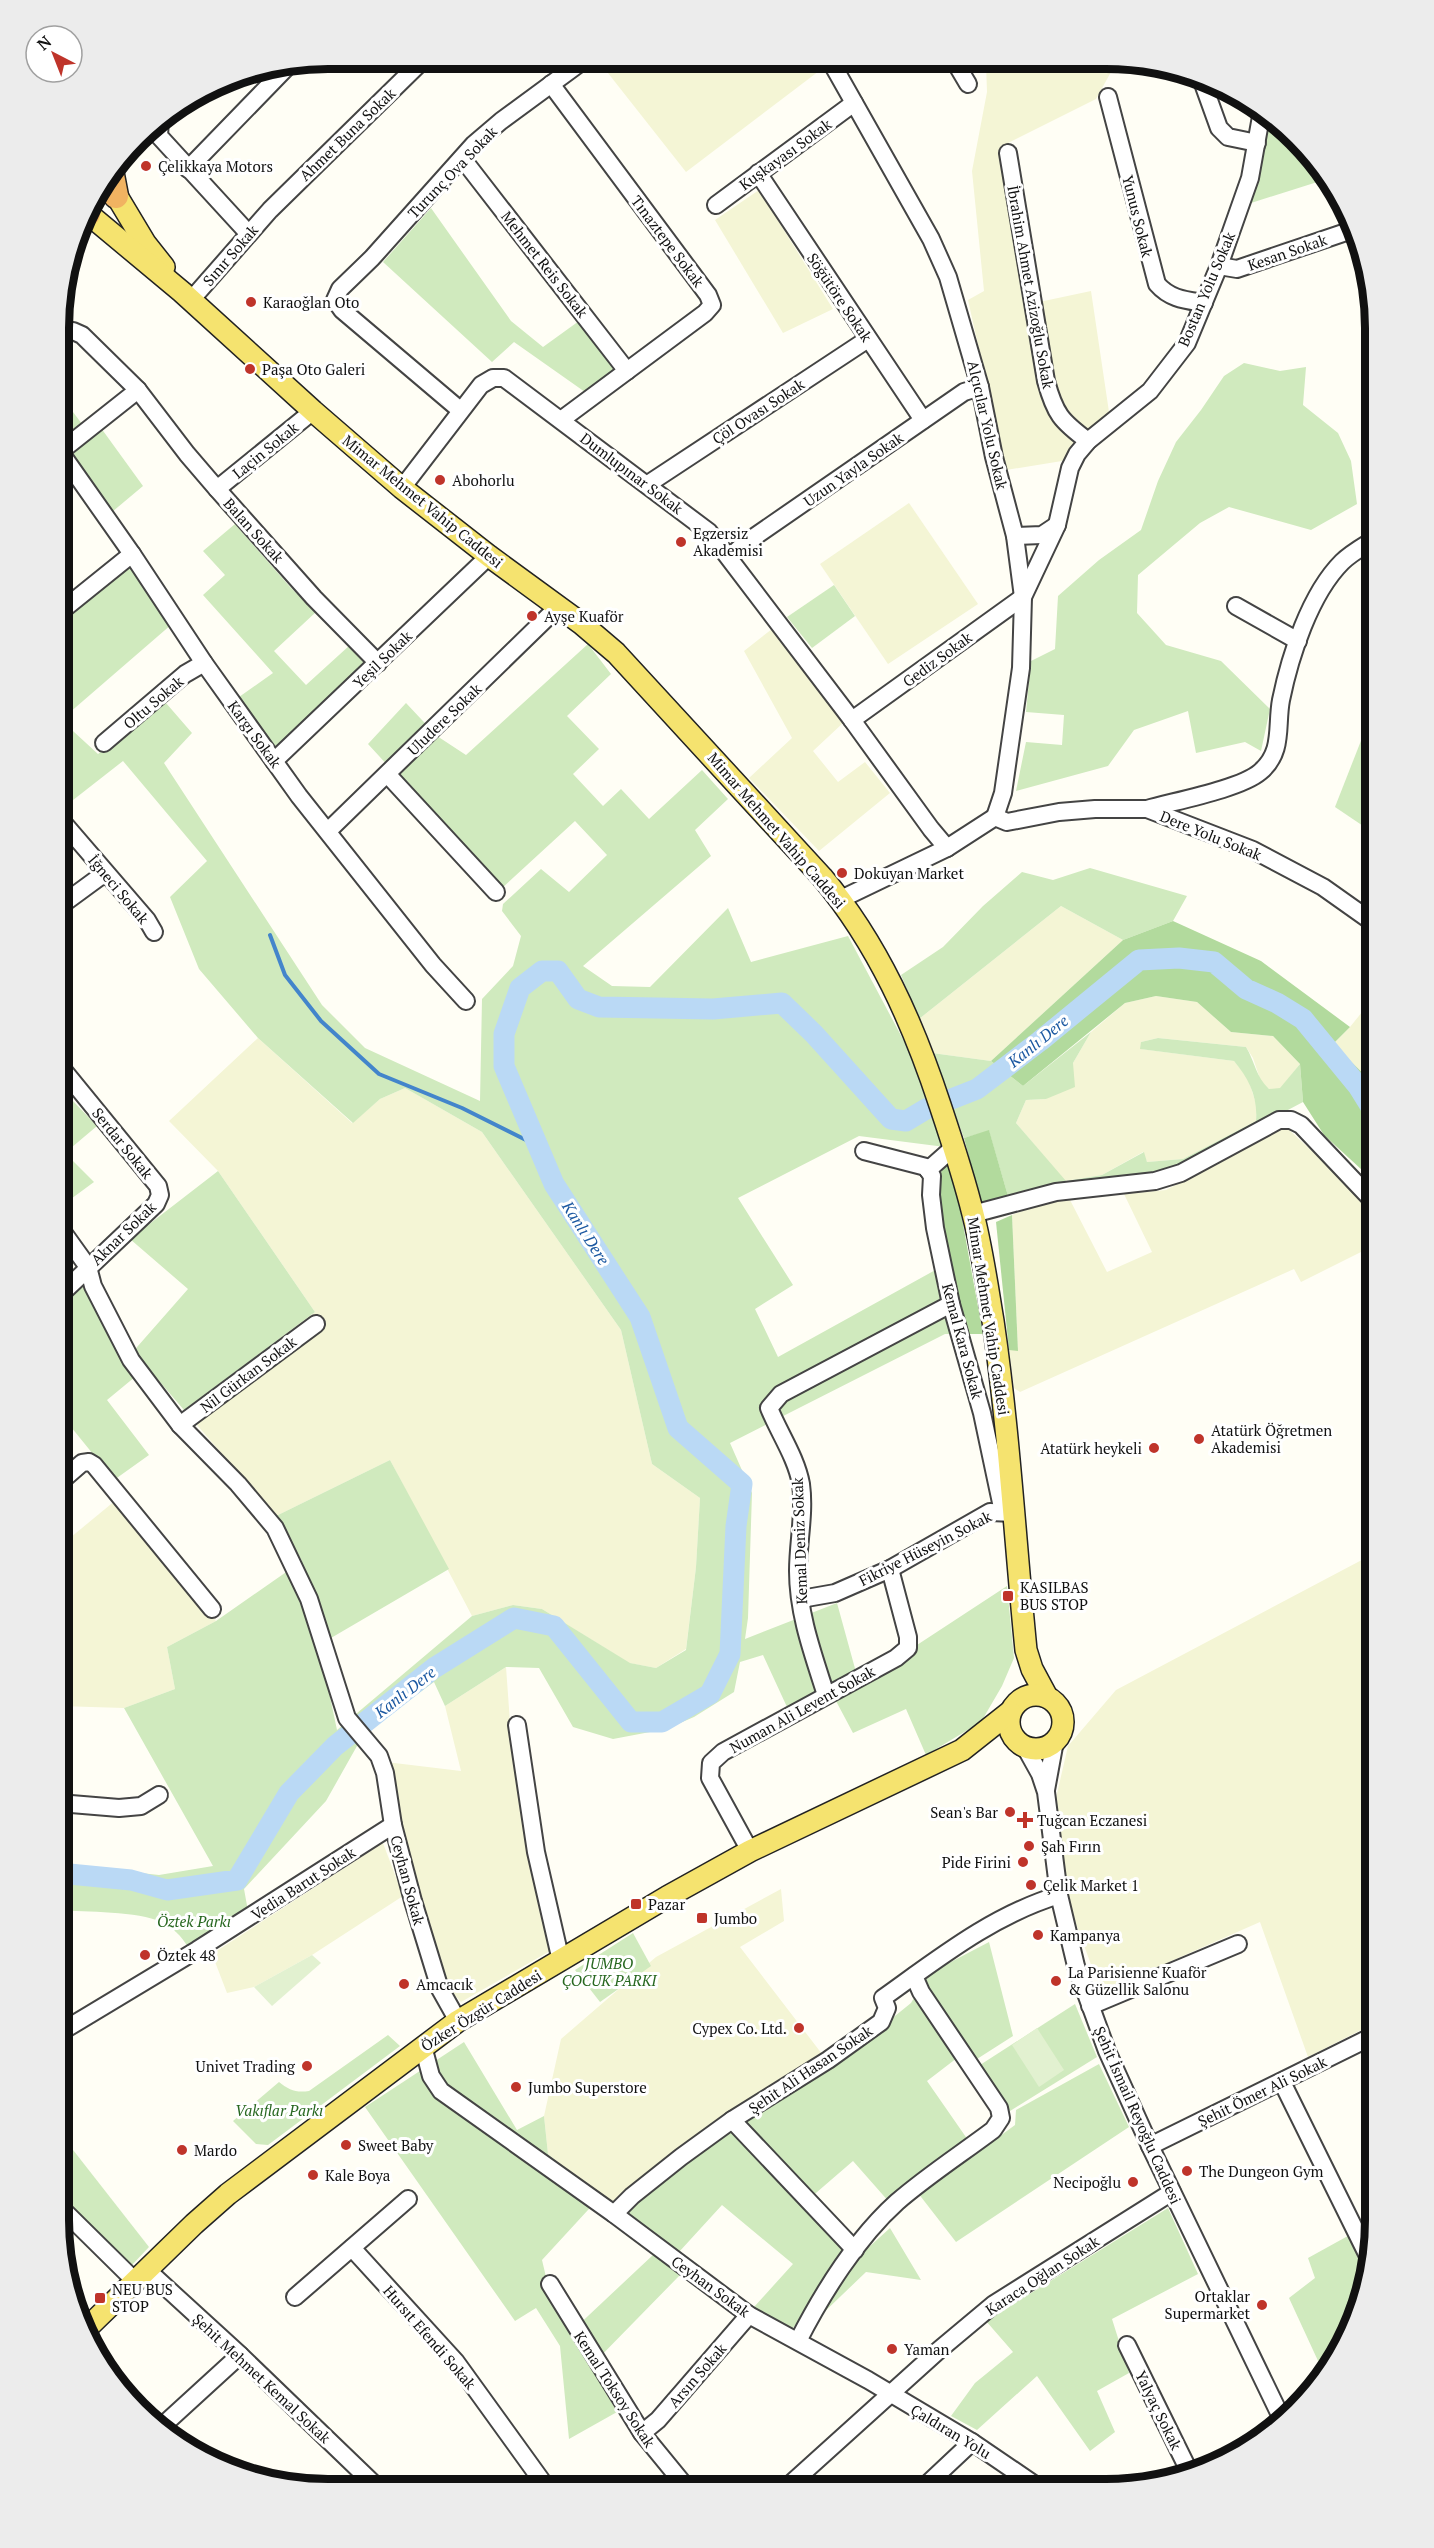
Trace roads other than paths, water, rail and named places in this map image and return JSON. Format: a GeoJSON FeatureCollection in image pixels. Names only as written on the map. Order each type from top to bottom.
{"type":"FeatureCollection","features":[{"type":"Feature","properties":{"kind":"main road","name":"Mimar Mehmet Vahip Caddesi"},"geometry":{"type":"LineString","coordinates":[[112,185],[145,243],[187,296]]}},
{"type":"Feature","properties":{"kind":"main road","name":"Mimar Mehmet Vahip Caddesi"},"geometry":{"type":"LineString","coordinates":[[94,219],[187,296],[313,411],[402,488],[489,556],[559,606],[615,653],[776,825],[840,899],[871,945],[902,1003],[930,1074],[974,1214],[1001,1374],[1009,1513],[1026,1650],[1032,1669],[1047,1697]]}},
{"type":"Feature","properties":{"kind":"main road","name":"Mimar Mehmet Vahip Caddesi"},"geometry":{"type":"LineString","coordinates":[[1012,1709],[1026,1650]]}},
{"type":"Feature","properties":{"kind":"main road"},"geometry":{"type":"LineString","coordinates":[[1028,1695],[1047,1697],[1060,1709],[1063,1727],[1055,1741],[1041,1749],[1021,1745],[1009,1728],[1012,1709],[1028,1695]]}},
{"type":"Feature","properties":{"kind":"main road","name":"Özker Özgür Caddesi"},"geometry":{"type":"LineString","coordinates":[[91,2324],[140,2275],[228,2194],[458,2021],[667,1897],[750,1851],[962,1750],[1012,1709]]}},
{"type":"Feature","properties":{"kind":"main road","name":"Özker Özgür Caddesi"},"geometry":{"type":"LineString","coordinates":[[962,1750],[1021,1745]]}},
{"type":"Feature","properties":{"kind":"street","name":"Ahmet Buna Sokak"},"geometry":{"type":"LineString","coordinates":[[270,210],[414,69]]}},
{"type":"Feature","properties":{"kind":"street","name":"Turunç Ova Sokak"},"geometry":{"type":"LineString","coordinates":[[460,410],[342,310],[335,300],[340,289],[372,258],[462,158],[501,121],[571,69]]}},
{"type":"Feature","properties":{"kind":"street","name":"Alçıcılar Yolu Sokak"},"geometry":{"type":"LineString","coordinates":[[835,69],[932,239],[948,277],[980,387],[994,457],[1015,536],[1023,597],[1021,668],[1003,793],[995,817]]}},
{"type":"Feature","properties":{"kind":"street"},"geometry":{"type":"LineString","coordinates":[[959,69],[968,84]]}},
{"type":"Feature","properties":{"kind":"street"},"geometry":{"type":"LineString","coordinates":[[188,169],[281,73]]}},
{"type":"Feature","properties":{"kind":"street","name":"Tınaztepe Sokak"},"geometry":{"type":"LineString","coordinates":[[550,84],[708,296],[712,305],[705,313],[561,420]]}},
{"type":"Feature","properties":{"kind":"street"},"geometry":{"type":"LineString","coordinates":[[1205,89],[1218,128],[1228,137],[1257,143]]}},
{"type":"Feature","properties":{"kind":"street","name":"Yunus Sokak"},"geometry":{"type":"LineString","coordinates":[[1108,97],[1157,284],[1165,293],[1177,299],[1204,303]]}},
{"type":"Feature","properties":{"kind":"street","name":"Kuşkayası Sokak"},"geometry":{"type":"LineString","coordinates":[[716,205],[854,103]]}},
{"type":"Feature","properties":{"kind":"street","name":"Bostan Yolu Sokak"},"geometry":{"type":"LineString","coordinates":[[1023,597],[1057,525],[1070,468],[1088,441],[1150,391],[1186,343],[1219,266],[1250,178],[1261,121]]}},
{"type":"Feature","properties":{"kind":"street"},"geometry":{"type":"LineString","coordinates":[[159,131],[159,136],[248,233]]}},
{"type":"Feature","properties":{"kind":"street","name":"İbrahim Ahmet Azizoğlu Sokak"},"geometry":{"type":"LineString","coordinates":[[1008,153],[1046,381],[1053,407],[1066,425],[1088,441]]}},
{"type":"Feature","properties":{"kind":"street","name":"Mehmet Reis Sokak"},"geometry":{"type":"LineString","coordinates":[[462,158],[627,371]]}},
{"type":"Feature","properties":{"kind":"street","name":"Söğütöre Sokak"},"geometry":{"type":"LineString","coordinates":[[758,173],[923,420]]}},
{"type":"Feature","properties":{"kind":"street","name":"Sınır Sokak"},"geometry":{"type":"LineString","coordinates":[[187,296],[270,210]]}},
{"type":"Feature","properties":{"kind":"street","name":"Kesan Sokak"},"geometry":{"type":"LineString","coordinates":[[1219,266],[1237,269],[1346,232]]}},
{"type":"Feature","properties":{"kind":"street","name":"Balan Sokak"},"geometry":{"type":"LineString","coordinates":[[69,333],[73,332],[82,335],[138,390],[187,454],[314,598],[378,663]]}},
{"type":"Feature","properties":{"kind":"street","name":"Çöl Ovası Sokak"},"geometry":{"type":"LineString","coordinates":[[648,484],[868,339]]}},
{"type":"Feature","properties":{"kind":"street","name":"Dumlupınar Sokak"},"geometry":{"type":"LineString","coordinates":[[460,410],[481,385],[493,378],[504,378],[710,532],[947,848]]}},
{"type":"Feature","properties":{"kind":"street","name":"Uzun Yayla Sokak"},"geometry":{"type":"LineString","coordinates":[[730,556],[964,392],[980,387]]}},
{"type":"Feature","properties":{"kind":"street"},"geometry":{"type":"LineString","coordinates":[[69,446],[138,390]]}},
{"type":"Feature","properties":{"kind":"street"},"geometry":{"type":"LineString","coordinates":[[402,488],[460,410]]}},
{"type":"Feature","properties":{"kind":"street","name":"Laçin Sokak"},"geometry":{"type":"LineString","coordinates":[[218,489],[313,411]]}},
{"type":"Feature","properties":{"kind":"street","name":"Kargı Sokak"},"geometry":{"type":"LineString","coordinates":[[69,463],[204,663],[274,761],[433,965],[466,1001]]}},
{"type":"Feature","properties":{"kind":"street"},"geometry":{"type":"LineString","coordinates":[[1015,536],[1042,534],[1057,525]]}},
{"type":"Feature","properties":{"kind":"street"},"geometry":{"type":"LineString","coordinates":[[1147,809],[1235,784],[1260,773],[1273,756],[1280,738],[1281,699],[1298,641],[1320,592],[1348,557],[1365,546]]}},
{"type":"Feature","properties":{"kind":"street"},"geometry":{"type":"LineString","coordinates":[[69,605],[132,554]]}},
{"type":"Feature","properties":{"kind":"street","name":"Yeşil Sokak"},"geometry":{"type":"LineString","coordinates":[[274,761],[489,556]]}},
{"type":"Feature","properties":{"kind":"street","name":"Gediz Sokak"},"geometry":{"type":"LineString","coordinates":[[852,720],[1023,597]]}},
{"type":"Feature","properties":{"kind":"street","name":"Uludere Sokak"},"geometry":{"type":"LineString","coordinates":[[328,831],[559,606]]}},
{"type":"Feature","properties":{"kind":"street"},"geometry":{"type":"LineString","coordinates":[[1236,606],[1298,641]]}},
{"type":"Feature","properties":{"kind":"street","name":"Oltu Sokak"},"geometry":{"type":"LineString","coordinates":[[104,743],[186,674],[204,663]]}},
{"type":"Feature","properties":{"kind":"street"},"geometry":{"type":"LineString","coordinates":[[388,774],[496,892]]}},
{"type":"Feature","properties":{"kind":"street","name":"Dere Yolu Sokak"},"geometry":{"type":"LineString","coordinates":[[995,817],[1007,822],[1095,808],[1147,809],[1253,850],[1323,887],[1365,917]]}},
{"type":"Feature","properties":{"kind":"street"},"geometry":{"type":"LineString","coordinates":[[840,899],[947,848],[995,817]]}},
{"type":"Feature","properties":{"kind":"street","name":"İğneci Sokak"},"geometry":{"type":"LineString","coordinates":[[69,830],[147,920],[154,932]]}},
{"type":"Feature","properties":{"kind":"street"},"geometry":{"type":"LineString","coordinates":[[69,899],[105,873]]}},
{"type":"Feature","properties":{"kind":"street","name":"Serdar Sokak"},"geometry":{"type":"LineString","coordinates":[[69,1077],[158,1186],[160,1195]]}},
{"type":"Feature","properties":{"kind":"street"},"geometry":{"type":"LineString","coordinates":[[974,1214],[1056,1192],[1155,1181],[1172,1176],[1279,1120],[1291,1120],[1301,1125],[1365,1192]]}},
{"type":"Feature","properties":{"kind":"street"},"geometry":{"type":"LineString","coordinates":[[864,1151],[926,1167],[928,1170],[951,1137]]}},
{"type":"Feature","properties":{"kind":"street","name":"Kemal Kara Sokak"},"geometry":{"type":"LineString","coordinates":[[928,1170],[932,1176],[931,1195],[935,1228],[951,1304],[1009,1513]]}},
{"type":"Feature","properties":{"kind":"street","name":"Aknar Sokak"},"geometry":{"type":"LineString","coordinates":[[69,1286],[156,1204],[160,1195]]}},
{"type":"Feature","properties":{"kind":"street"},"geometry":{"type":"LineString","coordinates":[[69,1241],[88,1267],[93,1286],[131,1359],[180,1425]]}},
{"type":"Feature","properties":{"kind":"street","name":"Kemal Deniz Sokak"},"geometry":{"type":"LineString","coordinates":[[826,1695],[802,1622],[798,1572],[802,1524],[801,1485],[796,1467],[769,1408],[781,1394],[951,1304]]}},
{"type":"Feature","properties":{"kind":"street","name":"Nil Gürkan Sokak"},"geometry":{"type":"LineString","coordinates":[[180,1425],[316,1324]]}},
{"type":"Feature","properties":{"kind":"street","name":"Ceyhan Sokak"},"geometry":{"type":"LineString","coordinates":[[180,1425],[238,1484],[275,1528],[309,1599],[347,1718],[379,1756],[385,1773],[393,1825],[413,1901],[440,1989],[458,2021]]}},
{"type":"Feature","properties":{"kind":"street"},"geometry":{"type":"LineString","coordinates":[[69,1474],[82,1463],[89,1462],[115,1490],[212,1609]]}},
{"type":"Feature","properties":{"kind":"street","name":"Fikriye Hüseyin Sokak"},"geometry":{"type":"LineString","coordinates":[[801,1599],[835,1593],[890,1569],[990,1512],[1009,1513]]}},
{"type":"Feature","properties":{"kind":"street","name":"Numan Ali Levent Sokak"},"geometry":{"type":"LineString","coordinates":[[750,1851],[710,1778],[711,1763],[723,1752],[896,1658],[908,1648],[908,1637],[890,1569]]}},
{"type":"Feature","properties":{"kind":"street"},"geometry":{"type":"LineString","coordinates":[[517,1725],[536,1852],[561,1961]]}},
{"type":"Feature","properties":{"kind":"street","name":"Şehit İsmail Reyoğlu Caddesi"},"geometry":{"type":"LineString","coordinates":[[1046,1792],[1055,1741]]}},
{"type":"Feature","properties":{"kind":"street","name":"Şehit İsmail Reyoğlu Caddesi"},"geometry":{"type":"LineString","coordinates":[[1021,1745],[1040,1774],[1046,1792],[1059,1895],[1076,1966],[1090,2006],[1150,2146],[1279,2413]]}},
{"type":"Feature","properties":{"kind":"street"},"geometry":{"type":"LineString","coordinates":[[69,1804],[119,1808],[141,1806],[159,1795]]}},
{"type":"Feature","properties":{"kind":"street","name":"Vedia Barut Sokak"},"geometry":{"type":"LineString","coordinates":[[69,2025],[197,1950],[393,1825]]}},
{"type":"Feature","properties":{"kind":"street","name":"Şehit Ali Hasan Sokak"},"geometry":{"type":"LineString","coordinates":[[614,2214],[640,2189],[732,2120],[828,2060],[881,2022],[887,2008],[883,1998],[1003,1917],[1033,1903],[1059,1895]]}},
{"type":"Feature","properties":{"kind":"street"},"geometry":{"type":"LineString","coordinates":[[1090,2006],[1238,1944]]}},
{"type":"Feature","properties":{"kind":"street"},"geometry":{"type":"LineString","coordinates":[[798,2341],[855,2250],[896,2203],[993,2130],[1001,2118],[999,2108],[921,1992],[914,1976]]}},
{"type":"Feature","properties":{"kind":"street","name":"Şehit Ömer Ali Sokak"},"geometry":{"type":"LineString","coordinates":[[1150,2146],[1365,2040]]}},
{"type":"Feature","properties":{"kind":"street","name":"Ceyhan Sokak"},"geometry":{"type":"LineString","coordinates":[[423,2046],[431,2076],[441,2091],[614,2214],[749,2315],[890,2394]]}},
{"type":"Feature","properties":{"kind":"street"},"geometry":{"type":"LineString","coordinates":[[1281,2082],[1363,2247]]}},
{"type":"Feature","properties":{"kind":"street"},"geometry":{"type":"LineString","coordinates":[[732,2120],[855,2250]]}},
{"type":"Feature","properties":{"kind":"street","name":"Karaca Oğlan Sokak"},"geometry":{"type":"LineString","coordinates":[[795,2479],[994,2304],[1172,2192]]}},
{"type":"Feature","properties":{"kind":"street"},"geometry":{"type":"LineString","coordinates":[[295,2297],[408,2199]]}},
{"type":"Feature","properties":{"kind":"street","name":"Şehit Mehmet Kemal Sokak"},"geometry":{"type":"LineString","coordinates":[[69,2215],[240,2355],[369,2479]]}},
{"type":"Feature","properties":{"kind":"street","name":"Hursıt Efendi Sokak"},"geometry":{"type":"LineString","coordinates":[[352,2248],[456,2362],[540,2479]]}},
{"type":"Feature","properties":{"kind":"street","name":"Kemal Toksoy Sokak"},"geometry":{"type":"LineString","coordinates":[[550,2284],[642,2433],[680,2479]]}},
{"type":"Feature","properties":{"kind":"street","name":"Arsın Sokak"},"geometry":{"type":"LineString","coordinates":[[642,2433],[658,2420],[749,2315]]}},
{"type":"Feature","properties":{"kind":"street","name":"Yalyaç Sokak"},"geometry":{"type":"LineString","coordinates":[[1127,2345],[1186,2466]]}},
{"type":"Feature","properties":{"kind":"street"},"geometry":{"type":"LineString","coordinates":[[166,2422],[240,2355]]}},
{"type":"Feature","properties":{"kind":"street","name":"Çaldıran Yolu"},"geometry":{"type":"LineString","coordinates":[[890,2394],[972,2442],[1026,2479]]}},
{"type":"Feature","properties":{"kind":"street"},"geometry":{"type":"LineString","coordinates":[[932,2479],[972,2442]]}},
{"type":"Feature","properties":{"kind":"waterway"},"geometry":{"type":"LineString","coordinates":[[270,935],[285,975],[321,1021],[379,1074],[462,1108],[538,1146]]}},
{"type":"Feature","properties":{"kind":"waterway","name":"Kanlı Dere"},"geometry":{"type":"LineString","coordinates":[[69,1874],[131,1880],[167,1890],[237,1880],[289,1793],[335,1746],[434,1668],[514,1618],[554,1626],[631,1722],[662,1722],[710,1694],[730,1654],[736,1526],[742,1484],[678,1428],[640,1317],[554,1184],[504,1066],[504,1034],[520,988],[542,971],[558,971],[578,999],[599,1007],[713,1009],[782,1003],[814,1034],[891,1119],[906,1121],[926,1109],[977,1089],[1139,960],[1179,958],[1214,962],[1246,989],[1277,1003],[1303,1019],[1365,1097]]}},
{"type":"Feature","properties":{"kind":"place","name":"Çelikkaya Motors"},"geometry":{"type":"Point","coordinates":[146,166]}},
{"type":"Feature","properties":{"kind":"place","name":"Karaoğlan Oto"},"geometry":{"type":"Point","coordinates":[251,302]}},
{"type":"Feature","properties":{"kind":"place","name":"Paşa Oto Galeri"},"geometry":{"type":"Point","coordinates":[250,369]}},
{"type":"Feature","properties":{"kind":"place","name":"Abohorlu"},"geometry":{"type":"Point","coordinates":[440,480]}},
{"type":"Feature","properties":{"kind":"place","name":"Egzersiz Akademisi"},"geometry":{"type":"Point","coordinates":[681,542]}},
{"type":"Feature","properties":{"kind":"place","name":"Ayşe Kuaför"},"geometry":{"type":"Point","coordinates":[532,616]}},
{"type":"Feature","properties":{"kind":"place","name":"Dokuyan Market"},"geometry":{"type":"Point","coordinates":[842,873]}},
{"type":"Feature","properties":{"kind":"place","name":"Atatürk Öğretmen Akademisi"},"geometry":{"type":"Point","coordinates":[1199,1439]}},
{"type":"Feature","properties":{"kind":"place","name":"Atatürk heykeli"},"geometry":{"type":"Point","coordinates":[1154,1448]}},
{"type":"Feature","properties":{"kind":"place","name":"KASILBAS BUS STOP"},"geometry":{"type":"Point","coordinates":[1008,1596]}},
{"type":"Feature","properties":{"kind":"place","name":"Sean's Bar"},"geometry":{"type":"Point","coordinates":[1010,1812]}},
{"type":"Feature","properties":{"kind":"place","name":"Tuğcan Eczanesi"},"geometry":{"type":"Point","coordinates":[1025,1820]}},
{"type":"Feature","properties":{"kind":"place","name":"Şah Fırın"},"geometry":{"type":"Point","coordinates":[1029,1846]}},
{"type":"Feature","properties":{"kind":"place","name":"Pide Firini"},"geometry":{"type":"Point","coordinates":[1023,1862]}},
{"type":"Feature","properties":{"kind":"place","name":"Çelik Market 1"},"geometry":{"type":"Point","coordinates":[1031,1885]}},
{"type":"Feature","properties":{"kind":"place","name":"Pazar"},"geometry":{"type":"Point","coordinates":[636,1904]}},
{"type":"Feature","properties":{"kind":"place","name":"Jumbo"},"geometry":{"type":"Point","coordinates":[702,1918]}},
{"type":"Feature","properties":{"kind":"place","name":"Kampanya"},"geometry":{"type":"Point","coordinates":[1038,1935]}},
{"type":"Feature","properties":{"kind":"place","name":"Öztek 48"},"geometry":{"type":"Point","coordinates":[145,1955]}},
{"type":"Feature","properties":{"kind":"place","name":"La Parisienne Kuaför & Güzellik Salonu"},"geometry":{"type":"Point","coordinates":[1056,1981]}},
{"type":"Feature","properties":{"kind":"place","name":"Amcacık"},"geometry":{"type":"Point","coordinates":[404,1984]}},
{"type":"Feature","properties":{"kind":"place","name":"Cypex Co. Ltd."},"geometry":{"type":"Point","coordinates":[799,2028]}},
{"type":"Feature","properties":{"kind":"place","name":"Univet Trading"},"geometry":{"type":"Point","coordinates":[307,2066]}},
{"type":"Feature","properties":{"kind":"place","name":"Jumbo Superstore"},"geometry":{"type":"Point","coordinates":[516,2087]}},
{"type":"Feature","properties":{"kind":"place","name":"Sweet Baby"},"geometry":{"type":"Point","coordinates":[346,2145]}},
{"type":"Feature","properties":{"kind":"place","name":"Mardo"},"geometry":{"type":"Point","coordinates":[182,2150]}},
{"type":"Feature","properties":{"kind":"place","name":"The Dungeon Gym"},"geometry":{"type":"Point","coordinates":[1187,2171]}},
{"type":"Feature","properties":{"kind":"place","name":"Kale Boya"},"geometry":{"type":"Point","coordinates":[313,2175]}},
{"type":"Feature","properties":{"kind":"place","name":"Necipoğlu"},"geometry":{"type":"Point","coordinates":[1133,2182]}},
{"type":"Feature","properties":{"kind":"place","name":"NEU BUS STOP"},"geometry":{"type":"Point","coordinates":[100,2298]}},
{"type":"Feature","properties":{"kind":"place","name":"Ortaklar Supermarket"},"geometry":{"type":"Point","coordinates":[1262,2305]}},
{"type":"Feature","properties":{"kind":"place","name":"Yaman"},"geometry":{"type":"Point","coordinates":[892,2349]}},
{"type":"Feature","properties":{"kind":"park label","name":"Öztek Parkı"},"geometry":{"type":"Point","coordinates":[194,1921]}},
{"type":"Feature","properties":{"kind":"park label","name":"JUMBO ÇOCUK PARKI"},"geometry":{"type":"Point","coordinates":[609,1972]}},
{"type":"Feature","properties":{"kind":"park label","name":"Vakıflar Parkı"},"geometry":{"type":"Point","coordinates":[279,2110]}}]}
